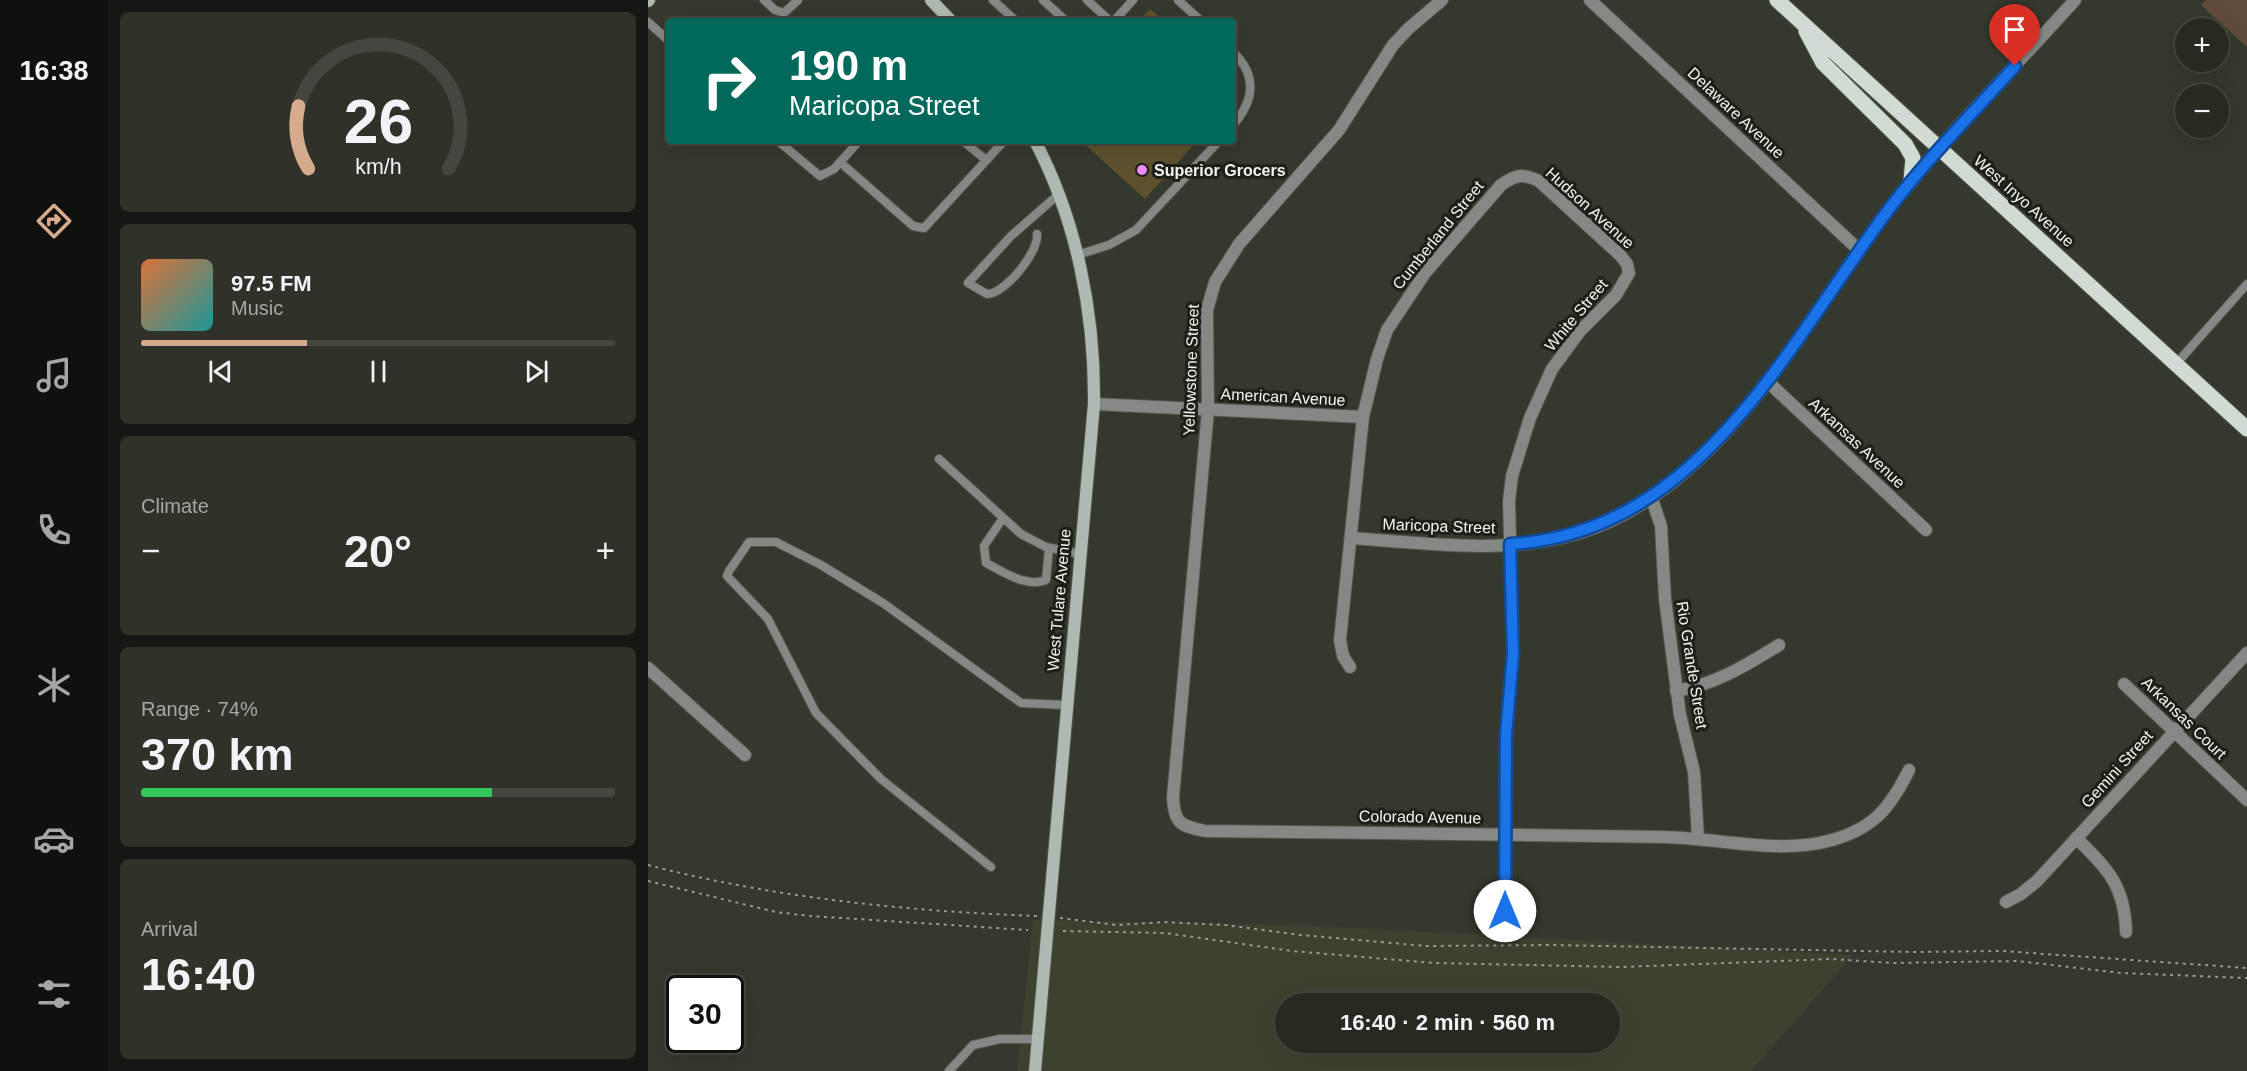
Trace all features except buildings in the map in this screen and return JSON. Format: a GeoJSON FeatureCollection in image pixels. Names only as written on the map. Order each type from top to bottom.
{"type":"FeatureCollection","features":[{"type":"Feature","properties":{"kind":"main road"},"geometry":{"type":"LineString","coordinates":[[934,1],[948,18]]}},
{"type":"Feature","properties":{"kind":"main road","name":"West Inyo Avenue"},"geometry":{"type":"LineString","coordinates":[[1783,2],[1802,23],[2247,429]]}},
{"type":"Feature","properties":{"kind":"main road"},"geometry":{"type":"LineString","coordinates":[[1802,23],[1823,63],[1905,144],[1912,158],[1911,181]]}},
{"type":"Feature","properties":{"kind":"main road","name":"West Tulare Avenue"},"geometry":{"type":"LineString","coordinates":[[1035,1071],[1094,404],[1092,333],[1077,255],[1059,194],[1036,144]]}},
{"type":"Feature","properties":{"kind":"street","name":"Yellowstone Street"},"geometry":{"type":"LineString","coordinates":[[1178,822],[1174,813],[1173,797],[1208,410],[1207,310],[1215,282],[1239,244],[1339,130],[1393,45],[1442,0]]}},
{"type":"Feature","properties":{"kind":"street","name":"Delaware Avenue"},"geometry":{"type":"LineString","coordinates":[[1590,0],[1859,250]]}},
{"type":"Feature","properties":{"kind":"street","name":"Maricopa Street"},"geometry":{"type":"LineString","coordinates":[[1352,538],[1475,545],[1552,539],[1595,528],[1652,499],[1706,452],[1767,381],[1859,250],[1911,181],[2075,0]]}},
{"type":"Feature","properties":{"kind":"street","name":"Hudson Avenue"},"geometry":{"type":"LineString","coordinates":[[1522,175],[1539,181],[1612,247],[1627,264],[1629,273]]}},
{"type":"Feature","properties":{"kind":"street","name":"Cumberland Street"},"geometry":{"type":"LineString","coordinates":[[1350,667],[1343,656],[1340,640],[1363,417],[1377,359],[1387,330],[1425,273],[1501,184],[1513,176],[1522,175]]}},
{"type":"Feature","properties":{"kind":"street","name":"White Street"},"geometry":{"type":"LineString","coordinates":[[1505,911],[1506,734],[1513,654],[1509,501],[1512,476],[1519,446],[1538,397],[1565,349],[1616,295],[1629,273]]}},
{"type":"Feature","properties":{"kind":"street","name":"Arkansas Avenue"},"geometry":{"type":"LineString","coordinates":[[1767,381],[1926,530]]}},
{"type":"Feature","properties":{"kind":"street","name":"American Avenue"},"geometry":{"type":"LineString","coordinates":[[1094,404],[1363,417]]}},
{"type":"Feature","properties":{"kind":"street","name":"Rio Grande Street"},"geometry":{"type":"LineString","coordinates":[[1652,499],[1661,526],[1664,546],[1665,599],[1676,691],[1694,772],[1698,838]]}},
{"type":"Feature","properties":{"kind":"street"},"geometry":{"type":"LineString","coordinates":[[1676,691],[1710,683],[1731,674],[1779,645]]}},
{"type":"Feature","properties":{"kind":"street","name":"Gemini Street"},"geometry":{"type":"LineString","coordinates":[[2006,902],[2021,894],[2037,880],[2247,653]]}},
{"type":"Feature","properties":{"kind":"street"},"geometry":{"type":"LineString","coordinates":[[648,668],[745,755]]}},
{"type":"Feature","properties":{"kind":"street","name":"Arkansas Court"},"geometry":{"type":"LineString","coordinates":[[2124,684],[2247,800]]}},
{"type":"Feature","properties":{"kind":"street","name":"Colorado Avenue"},"geometry":{"type":"LineString","coordinates":[[1178,822],[1187,828],[1205,831],[1698,838],[1803,846],[1851,834],[1885,812],[1910,770]]}},
{"type":"Feature","properties":{"kind":"street"},"geometry":{"type":"LineString","coordinates":[[2076,838],[2097,858],[2117,884],[2124,907],[2126,932]]}},
{"type":"Feature","properties":{"kind":"lane"},"geometry":{"type":"LineString","coordinates":[[764,0],[775,10],[784,13],[798,0]]}},
{"type":"Feature","properties":{"kind":"lane"},"geometry":{"type":"LineString","coordinates":[[993,0],[1013,18]]}},
{"type":"Feature","properties":{"kind":"lane"},"geometry":{"type":"LineString","coordinates":[[1043,0],[1063,18]]}},
{"type":"Feature","properties":{"kind":"lane"},"geometry":{"type":"LineString","coordinates":[[1087,0],[1108,18]]}},
{"type":"Feature","properties":{"kind":"lane"},"geometry":{"type":"LineString","coordinates":[[1115,18],[1133,0]]}},
{"type":"Feature","properties":{"kind":"lane"},"geometry":{"type":"LineString","coordinates":[[1178,0],[1197,18]]}},
{"type":"Feature","properties":{"kind":"lane"},"geometry":{"type":"LineString","coordinates":[[648,22],[666,38]]}},
{"type":"Feature","properties":{"kind":"lane"},"geometry":{"type":"LineString","coordinates":[[1236,55],[1242,61],[1251,91],[1247,109],[1236,122]]}},
{"type":"Feature","properties":{"kind":"lane"},"geometry":{"type":"LineString","coordinates":[[782,144],[820,176],[840,162],[856,144]]}},
{"type":"Feature","properties":{"kind":"lane"},"geometry":{"type":"LineString","coordinates":[[967,144],[986,160]]}},
{"type":"Feature","properties":{"kind":"lane"},"geometry":{"type":"LineString","coordinates":[[840,162],[913,226],[924,228],[1001,144]]}},
{"type":"Feature","properties":{"kind":"lane"},"geometry":{"type":"LineString","coordinates":[[1077,255],[1109,245],[1136,230],[1216,144]]}},
{"type":"Feature","properties":{"kind":"lane"},"geometry":{"type":"LineString","coordinates":[[1037,234],[1038,242],[1034,252],[1002,290],[987,294],[968,283],[1011,236],[1059,194]]}},
{"type":"Feature","properties":{"kind":"lane"},"geometry":{"type":"LineString","coordinates":[[2176,364],[2247,284]]}},
{"type":"Feature","properties":{"kind":"lane"},"geometry":{"type":"LineString","coordinates":[[939,459],[1021,534],[1049,548],[1080,554]]}},
{"type":"Feature","properties":{"kind":"lane"},"geometry":{"type":"LineString","coordinates":[[1004,518],[984,546],[986,563],[1016,578],[1037,583],[1046,580],[1049,548]]}},
{"type":"Feature","properties":{"kind":"lane"},"geometry":{"type":"LineString","coordinates":[[991,867],[881,779],[816,713],[768,619],[727,576],[729,571],[748,542],[776,542],[821,565],[883,603],[1021,703],[1066,705]]}},
{"type":"Feature","properties":{"kind":"lane"},"geometry":{"type":"LineString","coordinates":[[949,1071],[973,1045],[1000,1039],[1038,1039]]}},
{"type":"Feature","properties":{"kind":"path"},"geometry":{"type":"LineString","coordinates":[[648,865],[768,892],[938,912],[1048,917],[1117,925],[1164,922],[1226,925],[1301,935],[1426,946],[1551,945],[1913,952],[2002,951],[2247,968]]}},
{"type":"Feature","properties":{"kind":"path"},"geometry":{"type":"LineString","coordinates":[[648,881],[776,912],[1028,930]]}},
{"type":"Feature","properties":{"kind":"path"},"geometry":{"type":"LineString","coordinates":[[1063,931],[1165,933],[1292,951],[1434,963],[1622,967],[1831,959],[1892,963],[2017,961],[2121,973],[2247,978]]}},
{"type":"Feature","properties":{"kind":"shaded area"},"geometry":{"type":"Polygon","coordinates":[[[2206,0],[2247,0],[2247,47],[2229,31],[2229,18],[2215,18],[2201,5],[2206,0]]]}},
{"type":"Feature","properties":{"kind":"shaded area"},"geometry":{"type":"Polygon","coordinates":[[[1033,920],[1297,925],[1853,955],[1751,1071],[1017,1071],[1033,920]]]}},
{"type":"Feature","properties":{"kind":"place","name":"Superior Grocers"},"geometry":{"type":"Point","coordinates":[1142,170]}},
{"type":"Feature","properties":{"kind":"route"},"geometry":{"type":"LineString","coordinates":[[1505,911],[1506,734],[1513,654],[1510,544],[1530,543],[1595,528],[1652,499],[1686,471],[1729,427],[1767,381],[1859,250],[1911,181],[2015,66]]}}]}
